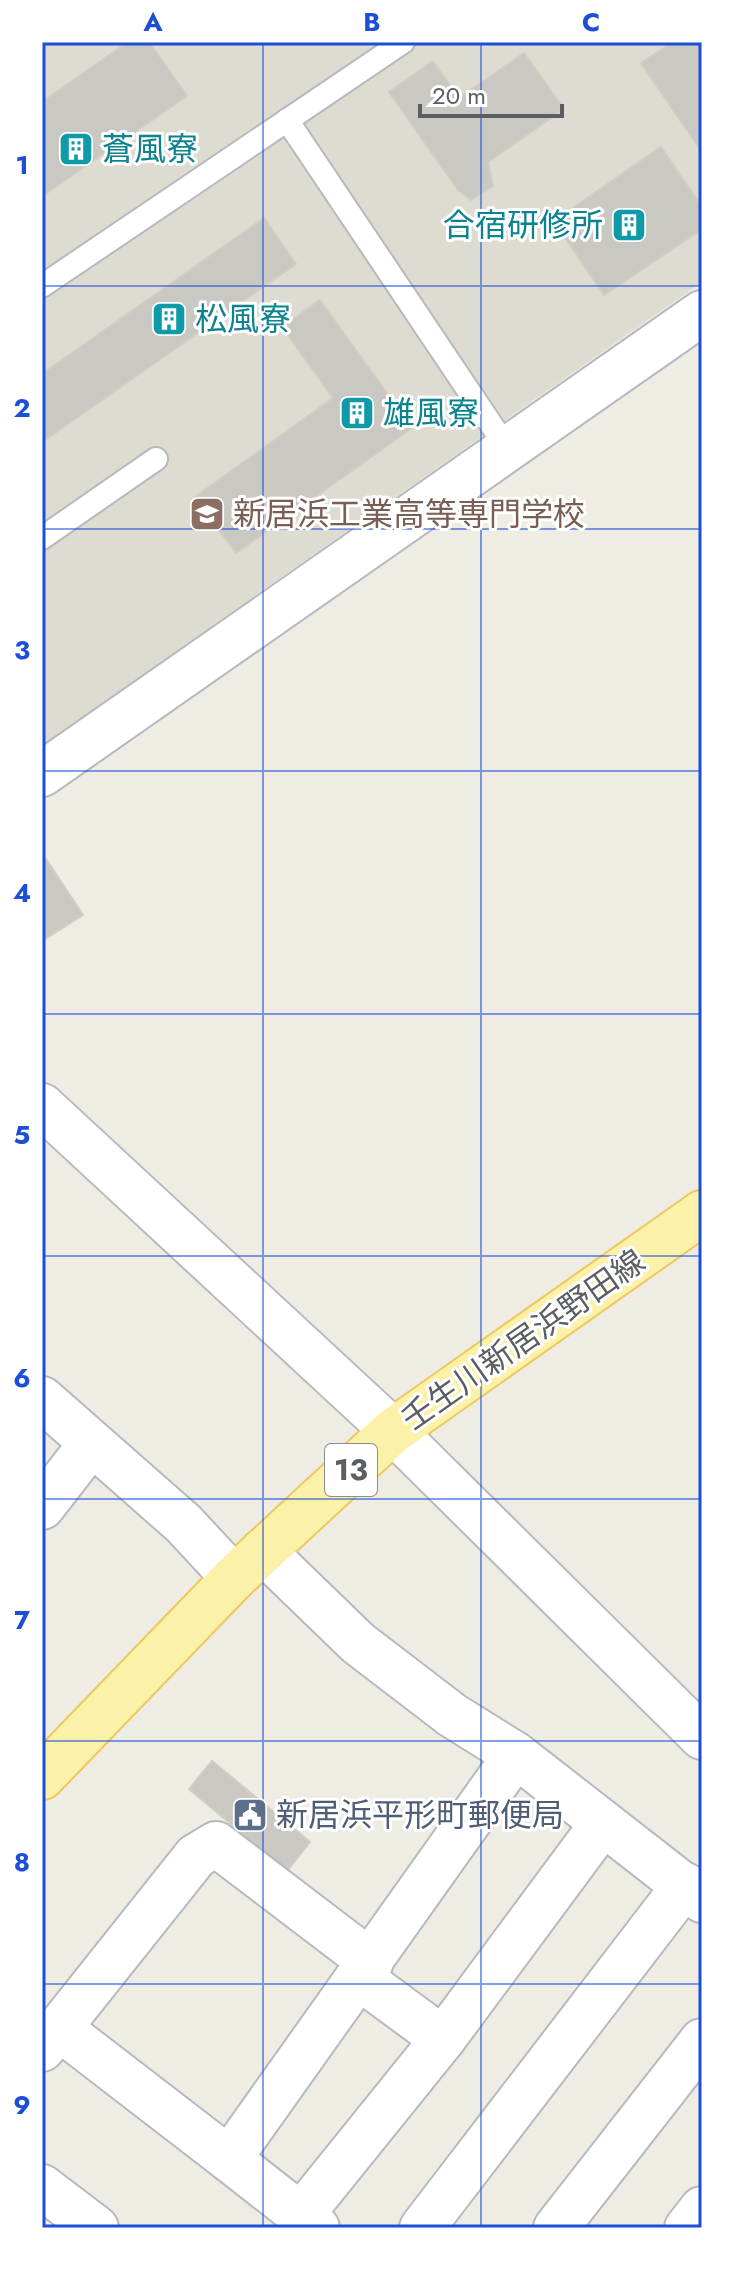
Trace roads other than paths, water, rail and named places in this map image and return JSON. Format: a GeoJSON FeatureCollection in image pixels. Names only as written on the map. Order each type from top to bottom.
{"type":"FeatureCollection","features":[{"type":"Feature","properties":{"kind":"main road","name":"壬生川新居浜野田線"},"geometry":{"type":"LineString","coordinates":[[42,1777],[249,1564],[393,1431],[702,1213]]}},
{"type":"Feature","properties":{"kind":"street"},"geometry":{"type":"LineString","coordinates":[[42,774],[702,313]]}},
{"type":"Feature","properties":{"kind":"street"},"geometry":{"type":"LineString","coordinates":[[42,1106],[393,1431],[702,1737]]}},
{"type":"Feature","properties":{"kind":"street"},"geometry":{"type":"LineString","coordinates":[[42,1399],[184,1524],[249,1564],[452,1715],[516,1755],[694,1892],[422,2228]]}},
{"type":"Feature","properties":{"kind":"street"},"geometry":{"type":"LineString","coordinates":[[42,1507],[91,1444]]}},
{"type":"Feature","properties":{"kind":"street"},"geometry":{"type":"LineString","coordinates":[[229,2159],[516,1755]]}},
{"type":"Feature","properties":{"kind":"street"},"geometry":{"type":"LineString","coordinates":[[443,2039],[216,1844],[196,1856],[50,2038],[229,2159],[309,2222],[603,1823]]}},
{"type":"Feature","properties":{"kind":"street"},"geometry":{"type":"LineString","coordinates":[[556,2228],[702,2041]]}},
{"type":"Feature","properties":{"kind":"street"},"geometry":{"type":"LineString","coordinates":[[42,2187],[96,2228]]}},
{"type":"Feature","properties":{"kind":"street"},"geometry":{"type":"LineString","coordinates":[[687,2228],[702,2209]]}},
{"type":"Feature","properties":{"kind":"lane"},"geometry":{"type":"LineString","coordinates":[[42,286],[403,42]]}},
{"type":"Feature","properties":{"kind":"lane"},"geometry":{"type":"LineString","coordinates":[[287,120],[507,448]]}},
{"type":"Feature","properties":{"kind":"lane"},"geometry":{"type":"LineString","coordinates":[[42,538],[156,459]]}},
{"type":"Feature","properties":{"kind":"place","name":"蒼風寮"},"geometry":{"type":"Point","coordinates":[76,149]}},
{"type":"Feature","properties":{"kind":"place","name":"合宿研修所"},"geometry":{"type":"Point","coordinates":[629,225]}},
{"type":"Feature","properties":{"kind":"place","name":"松風寮"},"geometry":{"type":"Point","coordinates":[169,319]}},
{"type":"Feature","properties":{"kind":"place","name":"雄風寮"},"geometry":{"type":"Point","coordinates":[357,413]}},
{"type":"Feature","properties":{"kind":"place","name":"新居浜工業高等専門学校"},"geometry":{"type":"Point","coordinates":[207,514]}},
{"type":"Feature","properties":{"kind":"place","name":"新居浜平形町郵便局"},"geometry":{"type":"Point","coordinates":[250,1815]}}]}
